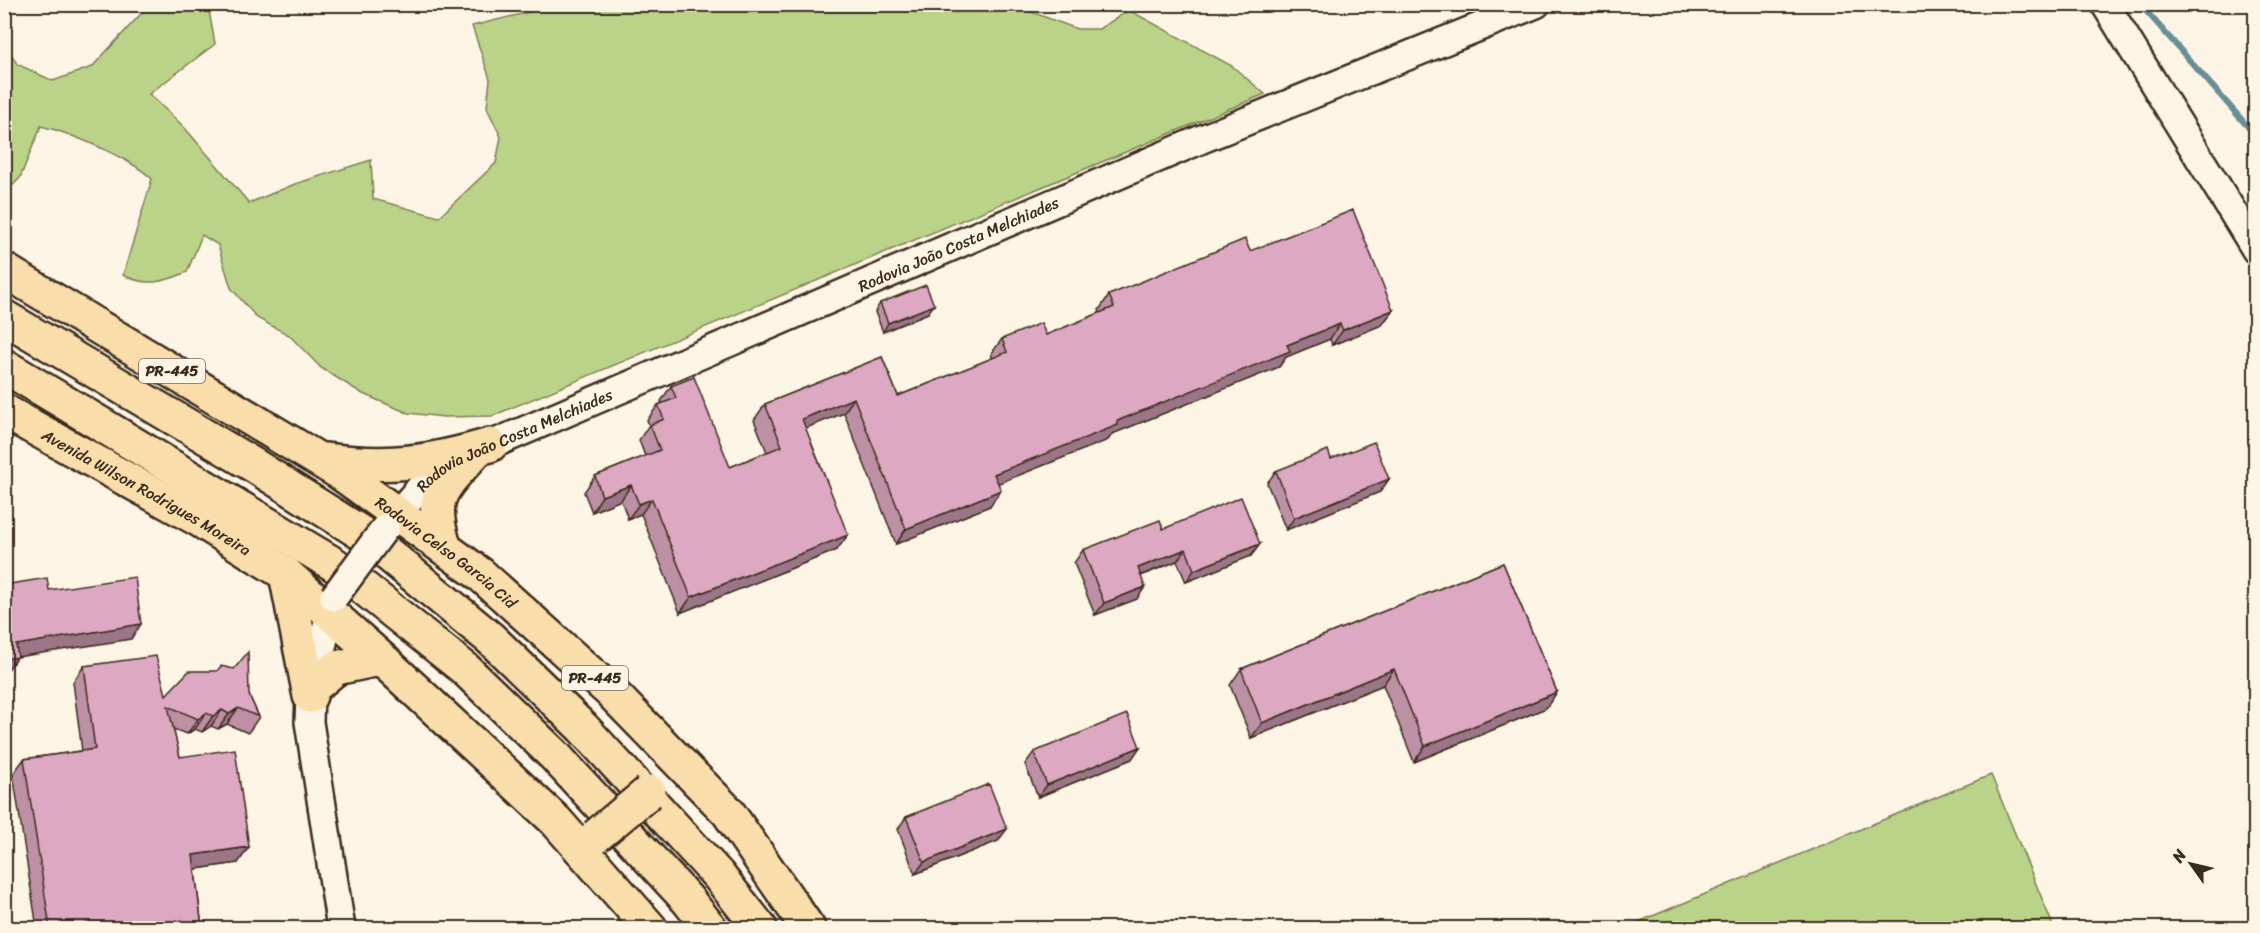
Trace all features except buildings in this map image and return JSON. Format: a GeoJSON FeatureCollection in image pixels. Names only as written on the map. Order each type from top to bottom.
{"type":"FeatureCollection","features":[{"type":"Feature","properties":{"kind":"highway","name":"Rodovia Celso Garcia Cid"},"geometry":{"type":"LineString","coordinates":[[4,270],[316,459],[391,520],[444,546],[480,574],[611,692],[728,812],[808,928]]}},
{"type":"Feature","properties":{"kind":"highway","name":"PR-445"},"geometry":{"type":"LineString","coordinates":[[4,317],[245,460],[366,536],[491,639],[583,728],[718,875],[760,928]]}},
{"type":"Feature","properties":{"kind":"highway"},"geometry":{"type":"LineString","coordinates":[[4,366],[335,565],[446,653],[555,756],[687,899],[710,928]]}},
{"type":"Feature","properties":{"kind":"highway","name":"Avenida Wilson Rodrigues Moreira"},"geometry":{"type":"LineString","coordinates":[[4,411],[198,519],[286,574]]}},
{"type":"Feature","properties":{"kind":"highway"},"geometry":{"type":"LineString","coordinates":[[316,459],[370,465],[394,465],[482,449]]}},
{"type":"Feature","properties":{"kind":"highway"},"geometry":{"type":"LineString","coordinates":[[444,546],[436,505],[439,495],[482,449]]}},
{"type":"Feature","properties":{"kind":"highway"},"geometry":{"type":"LineString","coordinates":[[286,574],[331,604],[385,662],[588,841],[650,928]]}},
{"type":"Feature","properties":{"kind":"highway"},"geometry":{"type":"LineString","coordinates":[[286,574],[311,692]]}},
{"type":"Feature","properties":{"kind":"highway"},"geometry":{"type":"LineString","coordinates":[[311,692],[336,668],[374,660],[385,662]]}},
{"type":"Feature","properties":{"kind":"highway"},"geometry":{"type":"LineString","coordinates":[[588,841],[682,764]]}},
{"type":"Feature","properties":{"kind":"street","name":"Rodovia João Costa Melchiades"},"geometry":{"type":"LineString","coordinates":[[331,604],[391,520],[439,468],[1202,139],[1536,4]]}},
{"type":"Feature","properties":{"kind":"street"},"geometry":{"type":"LineString","coordinates":[[2106,4],[2256,250]]}},
{"type":"Feature","properties":{"kind":"street"},"geometry":{"type":"LineString","coordinates":[[331,604],[311,692],[309,722],[341,928]]}},
{"type":"Feature","properties":{"kind":"green space"},"geometry":{"type":"Polygon","coordinates":[[[150,4],[208,5],[215,44],[149,94],[184,127],[249,203],[295,184],[371,160],[373,199],[439,217],[496,163],[501,137],[487,108],[490,79],[472,26],[562,4],[1013,5],[1077,29],[1099,29],[1129,10],[1232,66],[1265,94],[492,416],[444,417],[408,413],[363,394],[321,368],[289,335],[257,318],[231,288],[218,245],[202,235],[187,272],[155,282],[140,281],[123,275],[152,179],[115,155],[68,134],[41,126],[20,178],[5,193],[5,43],[17,64],[53,81],[92,67],[150,4]]]}},
{"type":"Feature","properties":{"kind":"green space"},"geometry":{"type":"Polygon","coordinates":[[[1991,775],[2054,928],[1624,928],[1976,781],[1991,775]]]}},
{"type":"Feature","properties":{"kind":"waterway"},"geometry":{"type":"LineString","coordinates":[[2140,4],[2256,136]]}}]}
